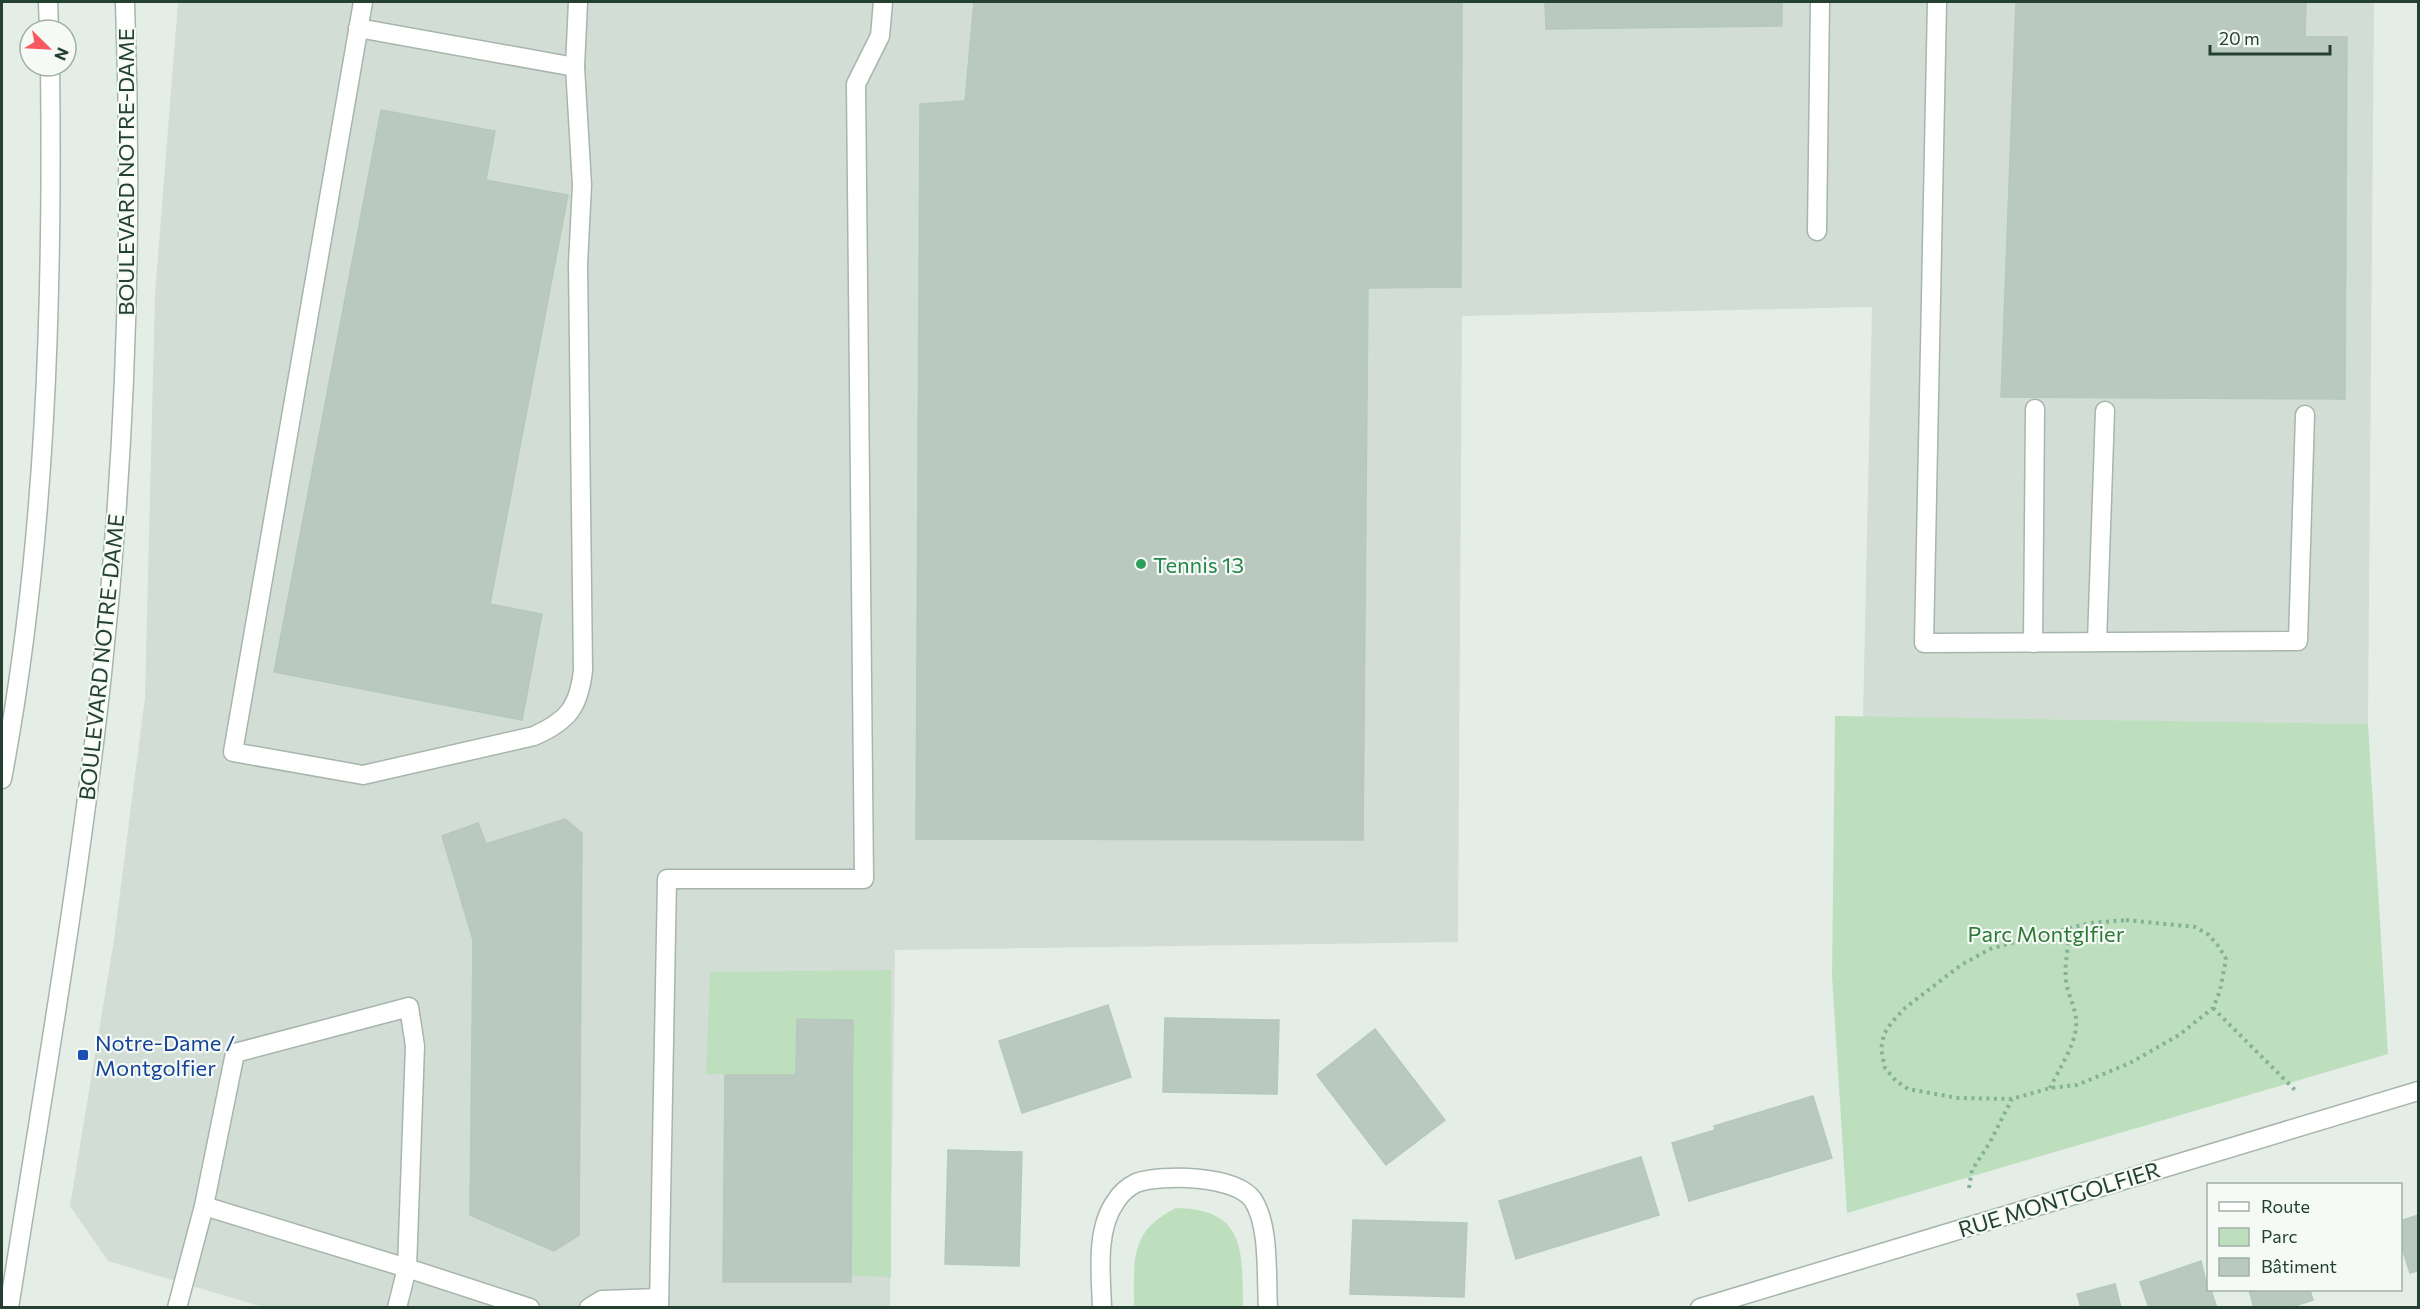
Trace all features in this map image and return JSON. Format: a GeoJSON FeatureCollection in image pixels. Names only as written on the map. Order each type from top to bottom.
{"type":"FeatureCollection","features":[{"type":"Feature","properties":{"kind":"street"},"geometry":{"type":"LineString","coordinates":[[48,2],[49,18]]}},
{"type":"Feature","properties":{"kind":"street","name":"BOULEVARD NOTRE-DAME"},"geometry":{"type":"LineString","coordinates":[[9,1308],[83,830],[103,670],[123,399],[128,180],[125,2]]}},
{"type":"Feature","properties":{"kind":"street"},"geometry":{"type":"LineString","coordinates":[[363,2],[233,752],[363,775],[534,736],[553,728],[567,716],[576,704],[581,688],[583,670],[578,264],[582,185],[575,67],[578,2]]}},
{"type":"Feature","properties":{"kind":"street"},"geometry":{"type":"LineString","coordinates":[[589,1308],[602,1300],[659,1303],[667,879],[864,879],[856,84],[880,36],[883,2]]}},
{"type":"Feature","properties":{"kind":"street"},"geometry":{"type":"LineString","coordinates":[[1817,231],[1820,2]]}},
{"type":"Feature","properties":{"kind":"street"},"geometry":{"type":"LineString","coordinates":[[1937,2],[1924,643],[2298,641],[2305,415]]}},
{"type":"Feature","properties":{"kind":"street"},"geometry":{"type":"LineString","coordinates":[[358,28],[575,67]]}},
{"type":"Feature","properties":{"kind":"street"},"geometry":{"type":"LineString","coordinates":[[2,779],[24,646],[35,544],[50,216],[50,78]]}},
{"type":"Feature","properties":{"kind":"street"},"geometry":{"type":"LineString","coordinates":[[2033,643],[2036,409]]}},
{"type":"Feature","properties":{"kind":"street"},"geometry":{"type":"LineString","coordinates":[[2097,642],[2105,411]]}},
{"type":"Feature","properties":{"kind":"street"},"geometry":{"type":"LineString","coordinates":[[177,1308],[204,1206],[235,1053],[409,1007],[415,1046],[407,1268],[397,1308]]}},
{"type":"Feature","properties":{"kind":"street","name":"RUE MONTGOLFIER"},"geometry":{"type":"LineString","coordinates":[[1700,1308],[2418,1091]]}},
{"type":"Feature","properties":{"kind":"street"},"geometry":{"type":"LineString","coordinates":[[1102,1308],[1101,1247],[1107,1215],[1115,1201],[1135,1184],[1158,1180],[1195,1179],[1228,1183],[1242,1189],[1252,1198],[1261,1218],[1264,1235],[1268,1308]]}},
{"type":"Feature","properties":{"kind":"street"},"geometry":{"type":"LineString","coordinates":[[204,1206],[530,1308]]}},
{"type":"Feature","properties":{"kind":"path"},"geometry":{"type":"LineString","coordinates":[[2126,920],[2195,927],[2209,935],[2226,959],[2220,991],[2213,1008],[2178,1035],[2130,1063],[2077,1085],[2050,1088],[2012,1099],[1958,1098],[1908,1089],[1896,1081],[1885,1068],[1881,1049],[1884,1034],[1892,1022],[1905,1008],[1961,965],[1990,949],[2069,929],[2090,923],[2126,920]]}},
{"type":"Feature","properties":{"kind":"path"},"geometry":{"type":"LineString","coordinates":[[2050,1088],[2072,1044],[2076,1028],[2076,1014],[2066,983],[2065,964],[2069,929]]}},
{"type":"Feature","properties":{"kind":"path"},"geometry":{"type":"LineString","coordinates":[[2213,1008],[2296,1091]]}},
{"type":"Feature","properties":{"kind":"path"},"geometry":{"type":"LineString","coordinates":[[1969,1188],[1972,1170],[1989,1144],[2012,1099]]}},
{"type":"Feature","properties":{"kind":"shaded area"},"geometry":{"type":"Polygon","coordinates":[[[178,2],[2374,2],[2368,724],[1863,717],[1872,307],[1462,316],[1458,942],[895,950],[890,1307],[263,1307],[108,1261],[70,1206],[114,940],[145,697],[155,294],[178,2]]]}},
{"type":"Feature","properties":{"kind":"green space","name":"Parc Montglfier"},"geometry":{"type":"Polygon","coordinates":[[[1835,716],[2368,724],[2388,1054],[1847,1213],[1832,976],[1835,716]]]}},
{"type":"Feature","properties":{"kind":"green space"},"geometry":{"type":"Polygon","coordinates":[[[891,970],[891,1277],[851,1276],[853,1020],[797,1020],[796,1075],[706,1074],[710,972],[891,970]]]}},
{"type":"Feature","properties":{"kind":"green space"},"geometry":{"type":"Polygon","coordinates":[[[1176,1208],[1199,1210],[1216,1216],[1228,1225],[1236,1237],[1240,1252],[1243,1307],[1134,1307],[1135,1262],[1142,1237],[1161,1217],[1176,1208]]]}},
{"type":"Feature","properties":{"kind":"building","name":"Tennis 13"},"geometry":{"type":"Polygon","coordinates":[[[974,2],[1462,2],[1461,287],[1368,288],[1363,840],[916,839],[920,104],[965,101],[974,2]]]}},
{"type":"Feature","properties":{"kind":"building"},"geometry":{"type":"Polygon","coordinates":[[[1545,2],[1782,2],[1782,26],[1546,29],[1545,2]]]}},
{"type":"Feature","properties":{"kind":"building"},"geometry":{"type":"Polygon","coordinates":[[[2016,2],[2306,2],[2305,37],[2347,37],[2345,399],[2001,397],[2016,2]]]}},
{"type":"Feature","properties":{"kind":"building"},"geometry":{"type":"Polygon","coordinates":[[[381,110],[495,131],[486,180],[568,195],[490,604],[542,614],[522,720],[274,672],[381,110]]]}},
{"type":"Feature","properties":{"kind":"building"},"geometry":{"type":"Polygon","coordinates":[[[565,819],[582,833],[579,1235],[554,1251],[470,1215],[473,940],[442,836],[478,823],[486,844],[565,819]]]}},
{"type":"Feature","properties":{"kind":"building"},"geometry":{"type":"Polygon","coordinates":[[[1108,1005],[1131,1077],[1022,1113],[999,1041],[1108,1005]]]}},
{"type":"Feature","properties":{"kind":"building"},"geometry":{"type":"Polygon","coordinates":[[[1165,1018],[1279,1020],[1277,1094],[1163,1092],[1165,1018]]]}},
{"type":"Feature","properties":{"kind":"building"},"geometry":{"type":"Polygon","coordinates":[[[797,1019],[853,1020],[851,1282],[723,1282],[725,1075],[796,1075],[797,1019]]]}},
{"type":"Feature","properties":{"kind":"building"},"geometry":{"type":"Polygon","coordinates":[[[1375,1029],[1445,1120],[1386,1165],[1317,1075],[1375,1029]]]}},
{"type":"Feature","properties":{"kind":"building"},"geometry":{"type":"Polygon","coordinates":[[[1813,1096],[1832,1158],[1689,1201],[1672,1143],[1715,1130],[1714,1126],[1813,1096]]]}},
{"type":"Feature","properties":{"kind":"building"},"geometry":{"type":"Polygon","coordinates":[[[948,1150],[1022,1152],[1019,1266],[945,1264],[948,1150]]]}},
{"type":"Feature","properties":{"kind":"building"},"geometry":{"type":"Polygon","coordinates":[[[1641,1157],[1659,1215],[1516,1259],[1499,1201],[1641,1157]]]}},
{"type":"Feature","properties":{"kind":"building"},"geometry":{"type":"Polygon","coordinates":[[[2418,1215],[2418,1271],[2410,1273],[2402,1248],[2402,1220],[2418,1215]]]}},
{"type":"Feature","properties":{"kind":"building"},"geometry":{"type":"Polygon","coordinates":[[[1353,1220],[1467,1223],[1464,1297],[1350,1294],[1353,1220]]]}},
{"type":"Feature","properties":{"kind":"building"},"geometry":{"type":"Polygon","coordinates":[[[2201,1261],[2207,1291],[2211,1291],[2217,1308],[2149,1308],[2140,1282],[2201,1261]]]}},
{"type":"Feature","properties":{"kind":"building"},"geometry":{"type":"Polygon","coordinates":[[[2115,1284],[2121,1308],[2081,1308],[2077,1294],[2115,1284]]]}},
{"type":"Feature","properties":{"kind":"building"},"geometry":{"type":"Polygon","coordinates":[[[2249,1291],[2310,1291],[2313,1300],[2289,1308],[2254,1308],[2249,1291]]]}},
{"type":"Feature","properties":{"kind":"place","name":"Tennis 13"},"geometry":{"type":"Point","coordinates":[1141,564]}},
{"type":"Feature","properties":{"kind":"place","name":"Notre-Dame / Montgolfier"},"geometry":{"type":"Point","coordinates":[83,1055]}}]}
